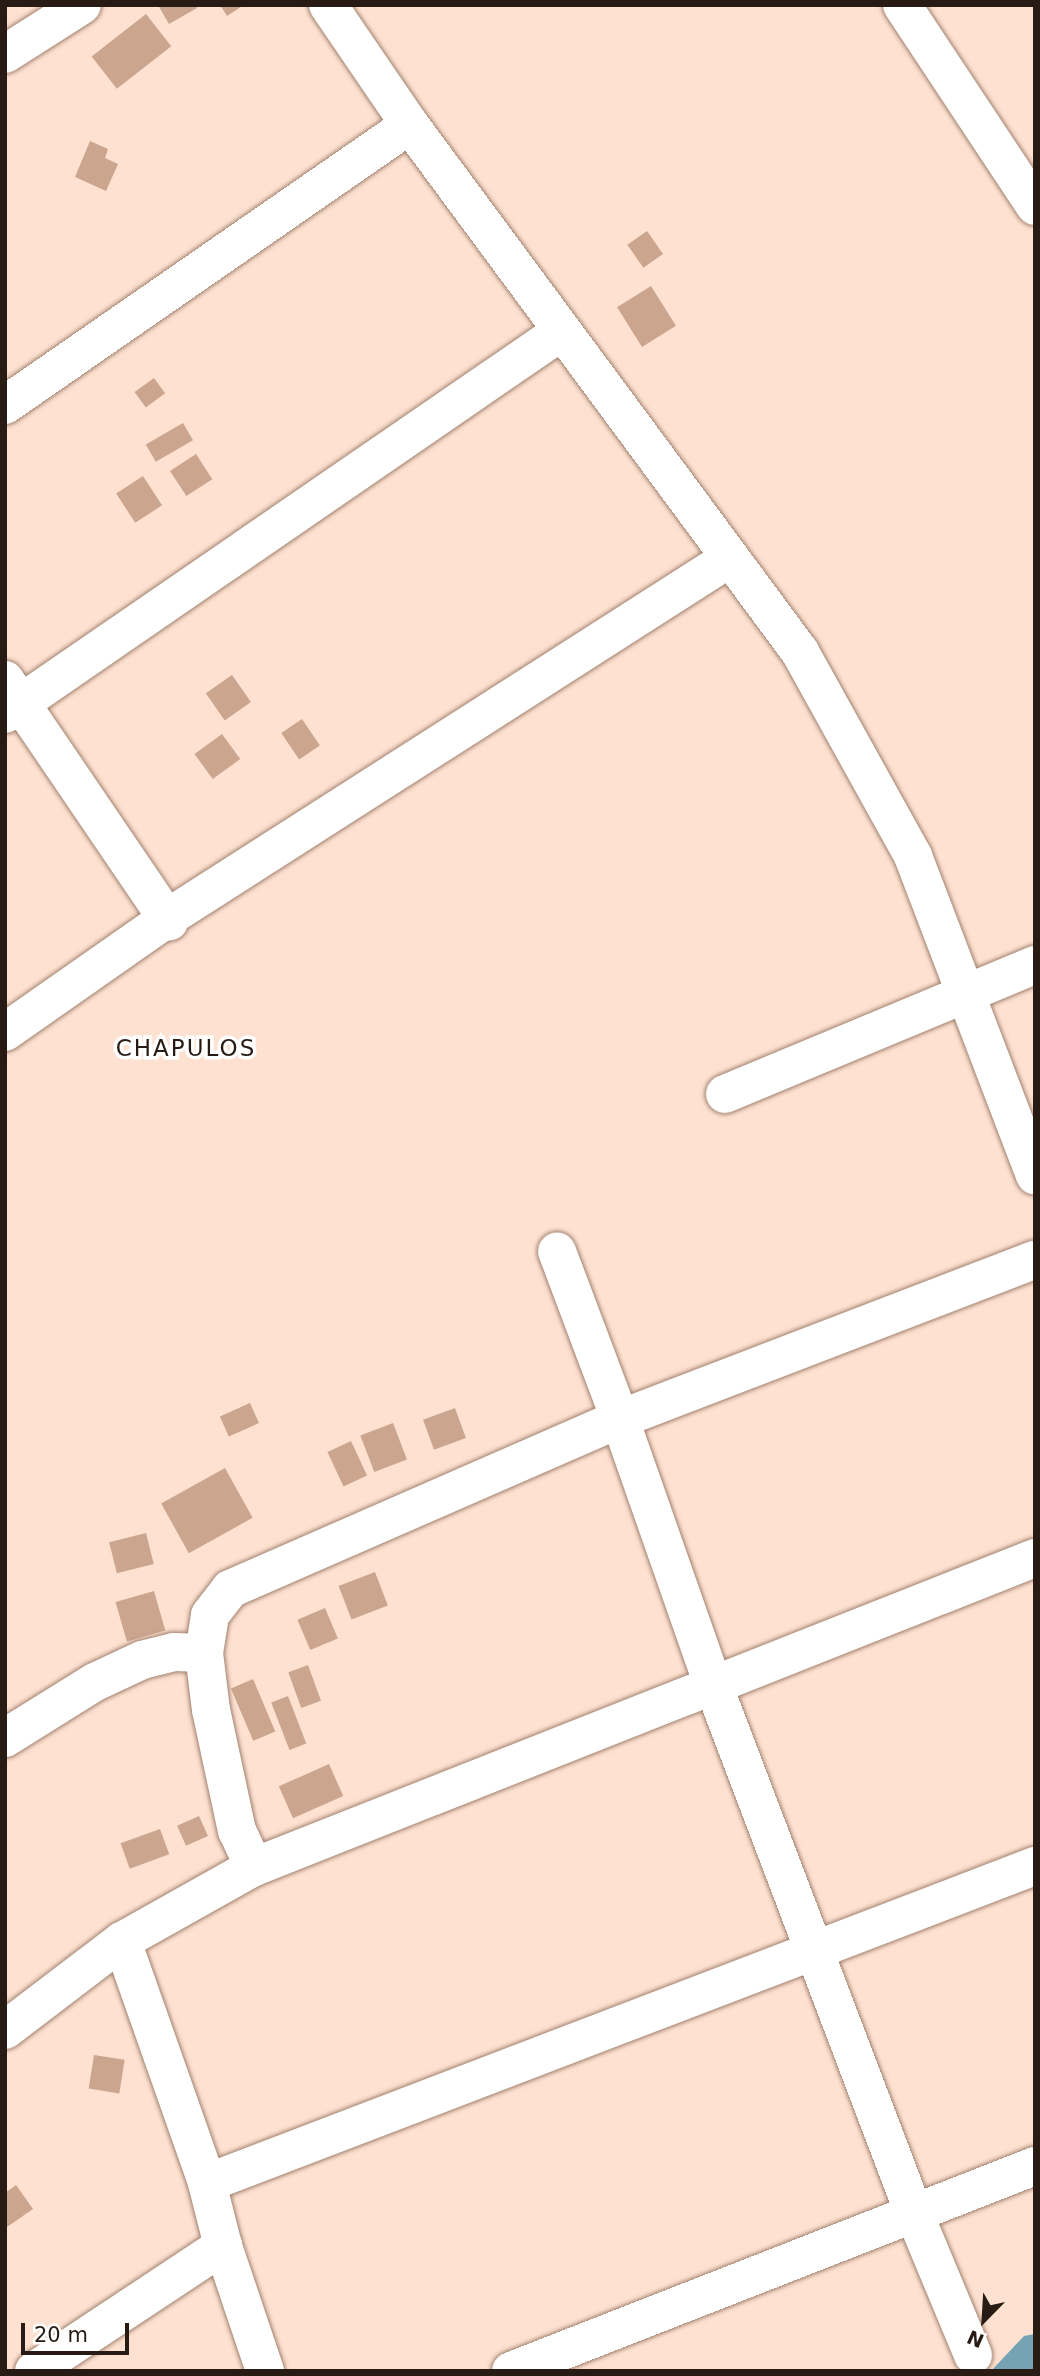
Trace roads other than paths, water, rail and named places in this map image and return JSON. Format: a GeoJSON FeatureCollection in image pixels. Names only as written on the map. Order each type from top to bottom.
{"type":"FeatureCollection","features":[{"type":"Feature","properties":{"kind":"street"},"geometry":{"type":"LineString","coordinates":[[5,54],[82,5]]}},
{"type":"Feature","properties":{"kind":"street"},"geometry":{"type":"LineString","coordinates":[[328,5],[410,125],[800,652],[913,856],[1035,1175]]}},
{"type":"Feature","properties":{"kind":"street"},"geometry":{"type":"LineString","coordinates":[[902,5],[1035,206]]}},
{"type":"Feature","properties":{"kind":"street"},"geometry":{"type":"LineString","coordinates":[[5,405],[410,125]]}},
{"type":"Feature","properties":{"kind":"street"},"geometry":{"type":"LineString","coordinates":[[169,921],[10,699],[562,331]]}},
{"type":"Feature","properties":{"kind":"street"},"geometry":{"type":"LineString","coordinates":[[5,1032],[169,921],[172,915],[730,558]]}},
{"type":"Feature","properties":{"kind":"street"},"geometry":{"type":"LineString","coordinates":[[725,1094],[966,990],[1035,965]]}},
{"type":"Feature","properties":{"kind":"street"},"geometry":{"type":"LineString","coordinates":[[557,1251],[620,1419],[712,1682],[915,2216],[972,2355]]}},
{"type":"Feature","properties":{"kind":"street"},"geometry":{"type":"LineString","coordinates":[[254,1867],[237,1831],[211,1710],[204,1653],[209,1615],[230,1589],[620,1419],[1035,1259]]}},
{"type":"Feature","properties":{"kind":"street"},"geometry":{"type":"LineString","coordinates":[[5,2030],[122,1941],[254,1867],[712,1682],[1035,1558]]}},
{"type":"Feature","properties":{"kind":"street"},"geometry":{"type":"LineString","coordinates":[[5,1738],[95,1682],[142,1660],[174,1652],[204,1653]]}},
{"type":"Feature","properties":{"kind":"street"},"geometry":{"type":"LineString","coordinates":[[207,2183],[1035,1866]]}},
{"type":"Feature","properties":{"kind":"street"},"geometry":{"type":"LineString","coordinates":[[122,1941],[207,2183],[223,2246],[265,2371]]}},
{"type":"Feature","properties":{"kind":"street"},"geometry":{"type":"LineString","coordinates":[[511,2371],[915,2216],[1035,2166]]}},
{"type":"Feature","properties":{"kind":"street"},"geometry":{"type":"LineString","coordinates":[[34,2371],[223,2246]]}},
{"type":"Feature","properties":{"kind":"water"},"geometry":{"type":"Polygon","coordinates":[[[1035,2334],[1035,2371],[991,2371],[1024,2336],[1035,2334]]]}},
{"type":"Feature","properties":{"kind":"district","name":"CHAPULOS"},"geometry":{"type":"Point","coordinates":[186,1048]}}]}
